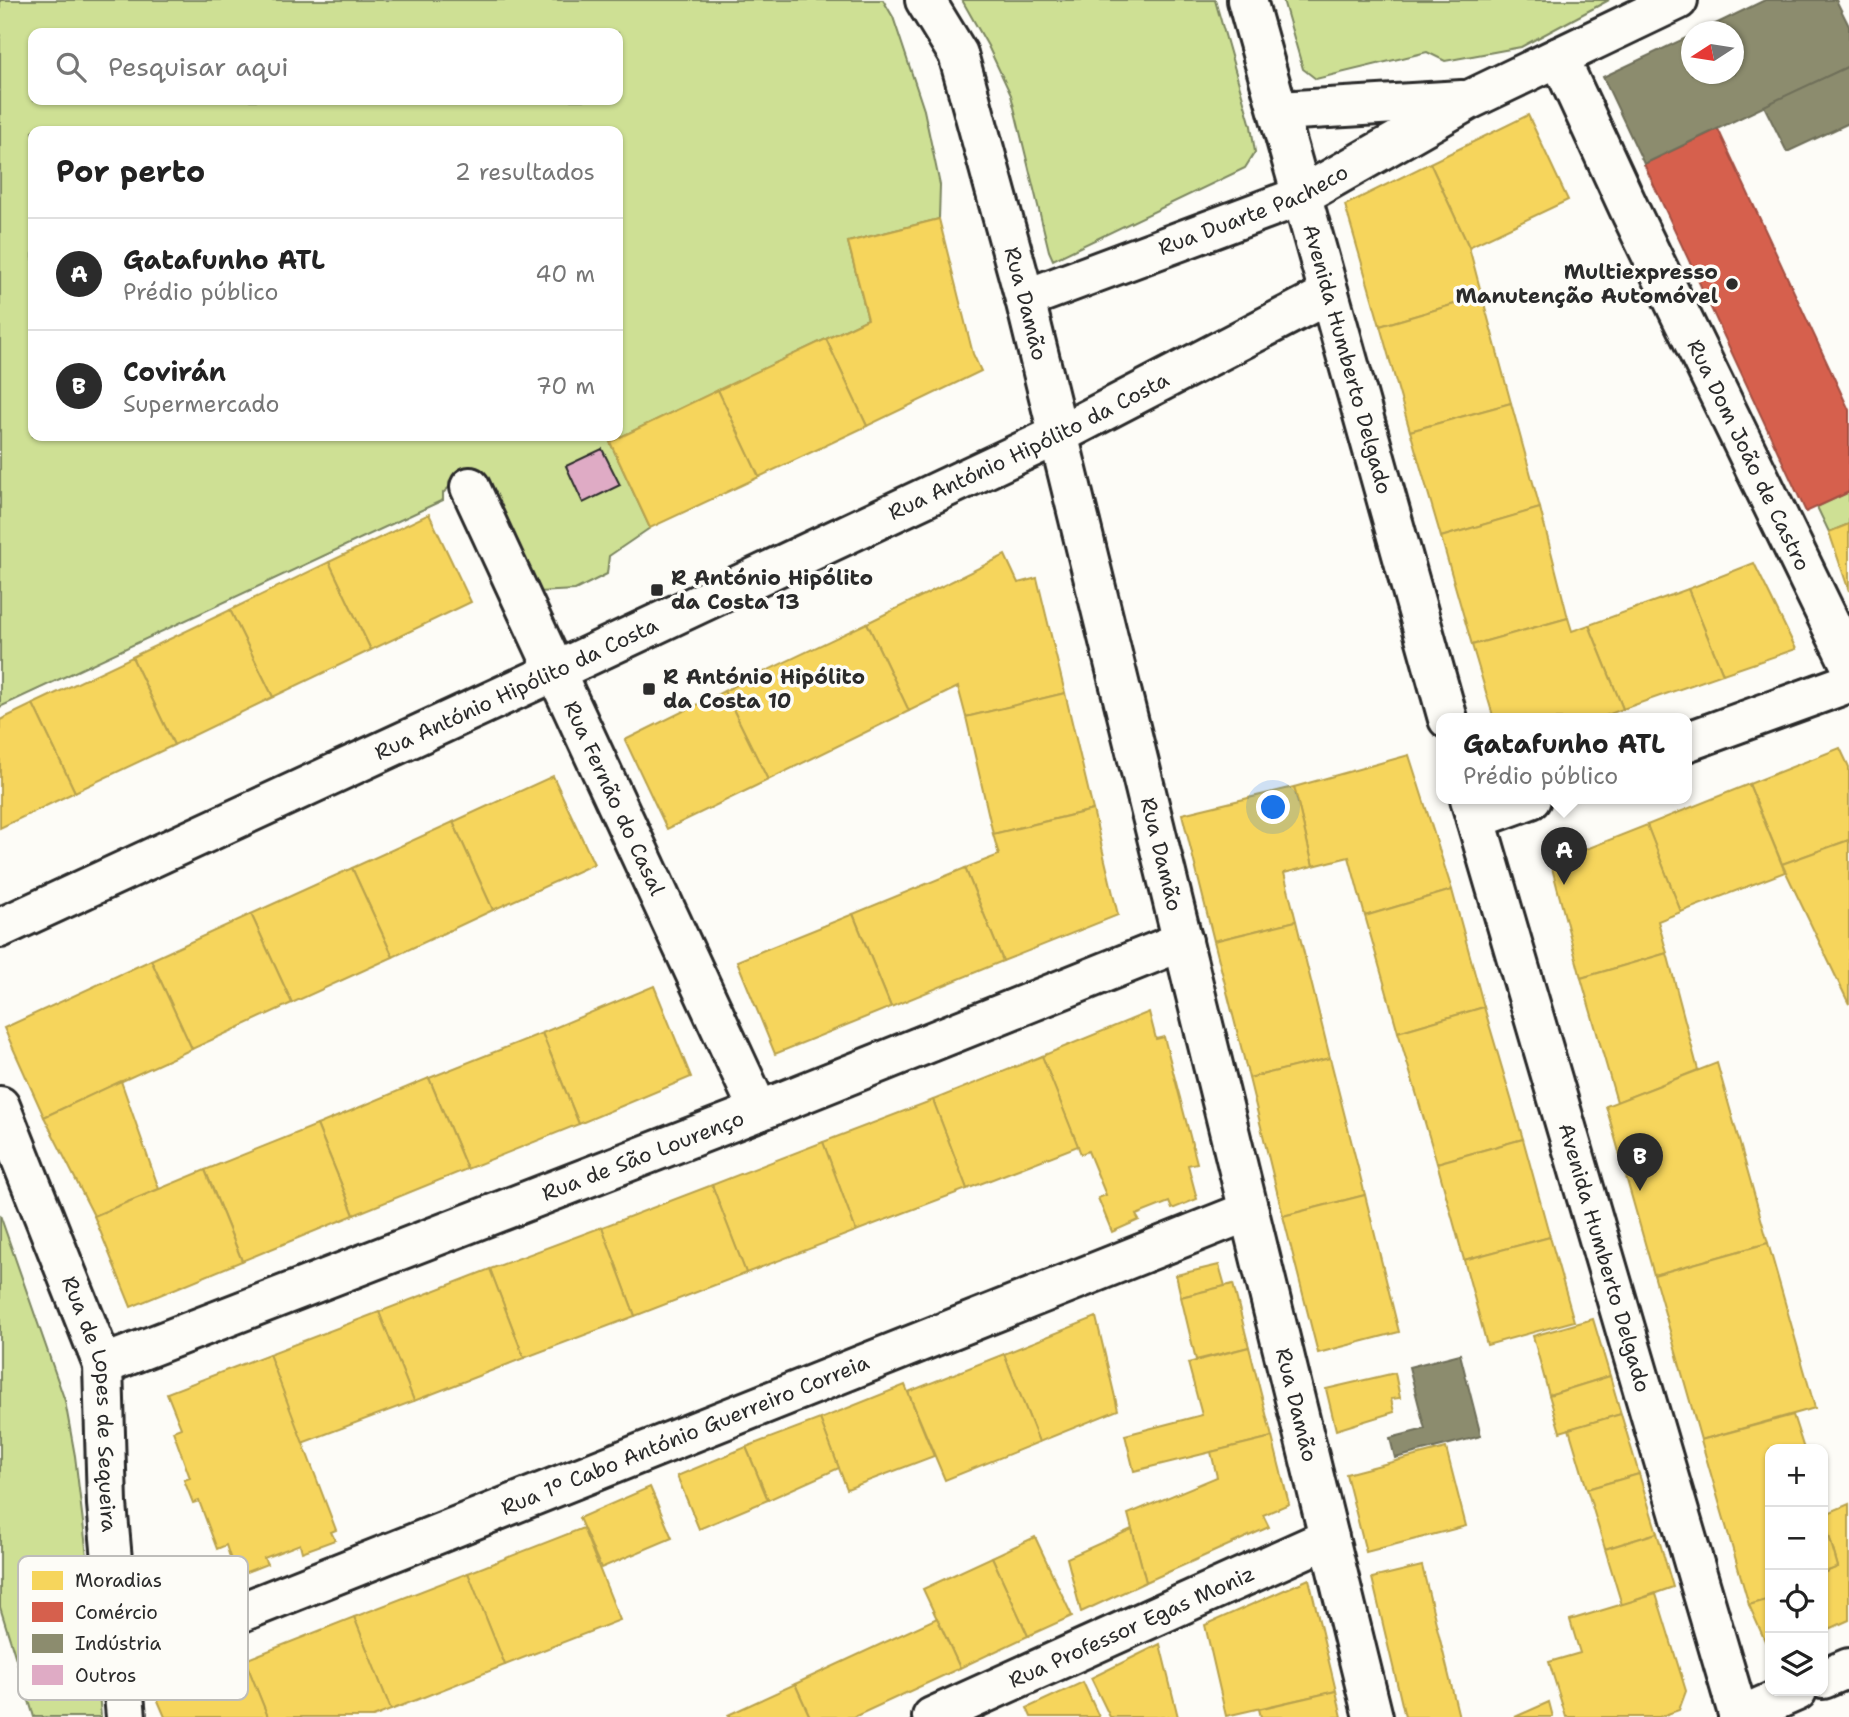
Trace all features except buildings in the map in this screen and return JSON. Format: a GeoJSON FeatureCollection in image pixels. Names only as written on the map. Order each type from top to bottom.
{"type":"FeatureCollection","features":[{"type":"Feature","properties":{"kind":"street","name":"Rua Damão"},"geometry":{"type":"LineString","coordinates":[[925,0],[958,54],[1025,299],[1373,1717]]}},
{"type":"Feature","properties":{"kind":"street","name":"Avenida Humberto Delgado"},"geometry":{"type":"LineString","coordinates":[[1247,0],[1446,713]]}},
{"type":"Feature","properties":{"kind":"street","name":"Rua Duarte Pacheco"},"geometry":{"type":"LineString","coordinates":[[1025,299],[1301,196],[1471,99],[1678,0]]}},
{"type":"Feature","properties":{"kind":"street","name":"Rua Dom João de Castro"},"geometry":{"type":"LineString","coordinates":[[1559,57],[1649,250],[1849,662]]}},
{"type":"Feature","properties":{"kind":"street","name":"Rua Duarte Pacheco"},"geometry":{"type":"LineString","coordinates":[[1279,111],[1471,99]]}},
{"type":"Feature","properties":{"kind":"street","name":"Rua António Hipólito da Costa"},"geometry":{"type":"LineString","coordinates":[[0,928],[1058,435],[1329,294]]}},
{"type":"Feature","properties":{"kind":"street","name":"Rua Fernão do Casal"},"geometry":{"type":"LineString","coordinates":[[470,487],[759,1111]]}},
{"type":"Feature","properties":{"kind":"street"},"geometry":{"type":"LineString","coordinates":[[1692,740],[1849,683]]}},
{"type":"Feature","properties":{"kind":"street"},"geometry":{"type":"LineString","coordinates":[[1473,809],[1502,804]]}},
{"type":"Feature","properties":{"kind":"street","name":"Avenida Humberto Delgado"},"geometry":{"type":"LineString","coordinates":[[1473,809],[1739,1717]]}},
{"type":"Feature","properties":{"kind":"street","name":"Rua de São Lourenço"},"geometry":{"type":"LineString","coordinates":[[103,1365],[759,1111],[1183,941]]}},
{"type":"Feature","properties":{"kind":"street","name":"Rua de Lopes de Sequeira"},"geometry":{"type":"LineString","coordinates":[[0,1106],[103,1365],[107,1504],[112,1556]]}},
{"type":"Feature","properties":{"kind":"street","name":"Rua 1º Cabo António Guerreiro Correia"},"geometry":{"type":"LineString","coordinates":[[248,1609],[1249,1211]]}},
{"type":"Feature","properties":{"kind":"street","name":"Rua Professor Egas Moniz"},"geometry":{"type":"LineString","coordinates":[[932,1717],[1329,1538]]}},
{"type":"Feature","properties":{"kind":"street"},"geometry":{"type":"LineString","coordinates":[[1828,1677],[1849,1668]]}},
{"type":"Feature","properties":{"kind":"street"},"geometry":{"type":"LineString","coordinates":[[1739,1717],[1786,1696]]}},
{"type":"Feature","properties":{"kind":"green space"},"geometry":{"type":"Polygon","coordinates":[[[0,0],[883,0],[893,17],[924,110],[940,185],[939,219],[848,242],[868,319],[623,436],[623,126],[28,126],[28,441],[612,441],[610,442],[650,528],[609,556],[607,574],[575,590],[538,592],[456,481],[443,493],[443,500],[0,707],[0,0]]]}},
{"type":"Feature","properties":{"kind":"green space"},"geometry":{"type":"Polygon","coordinates":[[[962,0],[1215,0],[1251,126],[1255,152],[1245,168],[1053,260],[1011,95],[962,0]]]}},
{"type":"Feature","properties":{"kind":"green space"},"geometry":{"type":"Polygon","coordinates":[[[1283,0],[1609,0],[1521,47],[1445,61],[1427,52],[1316,79],[1303,69],[1283,0]]]}},
{"type":"Feature","properties":{"kind":"green space"},"geometry":{"type":"Polygon","coordinates":[[[1849,492],[1849,524],[1829,532],[1817,507],[1849,492]]]}},
{"type":"Feature","properties":{"kind":"green space"},"geometry":{"type":"Polygon","coordinates":[[[0,1215],[65,1401],[75,1456],[87,1556],[18,1556],[18,1665],[0,1607],[0,1215]]]}},
{"type":"Feature","properties":{"kind":"green space"},"geometry":{"type":"Polygon","coordinates":[[[29,1700],[100,1700],[101,1717],[34,1717],[29,1700]]]}},
{"type":"Feature","properties":{"kind":"place","name":"Multiexpresso Manutenção Automóvel"},"geometry":{"type":"Point","coordinates":[1732,284]}},
{"type":"Feature","properties":{"kind":"place","name":"R António Hipólito da Costa 13"},"geometry":{"type":"Point","coordinates":[657,590]}},
{"type":"Feature","properties":{"kind":"place","name":"R António Hipólito da Costa 10"},"geometry":{"type":"Point","coordinates":[649,689]}},
{"type":"Feature","properties":{"kind":"place","name":"Gatafunho ATL"},"geometry":{"type":"Point","coordinates":[1564,885]}},
{"type":"Feature","properties":{"kind":"place","name":"Covirán"},"geometry":{"type":"Point","coordinates":[1640,1191]}}]}
